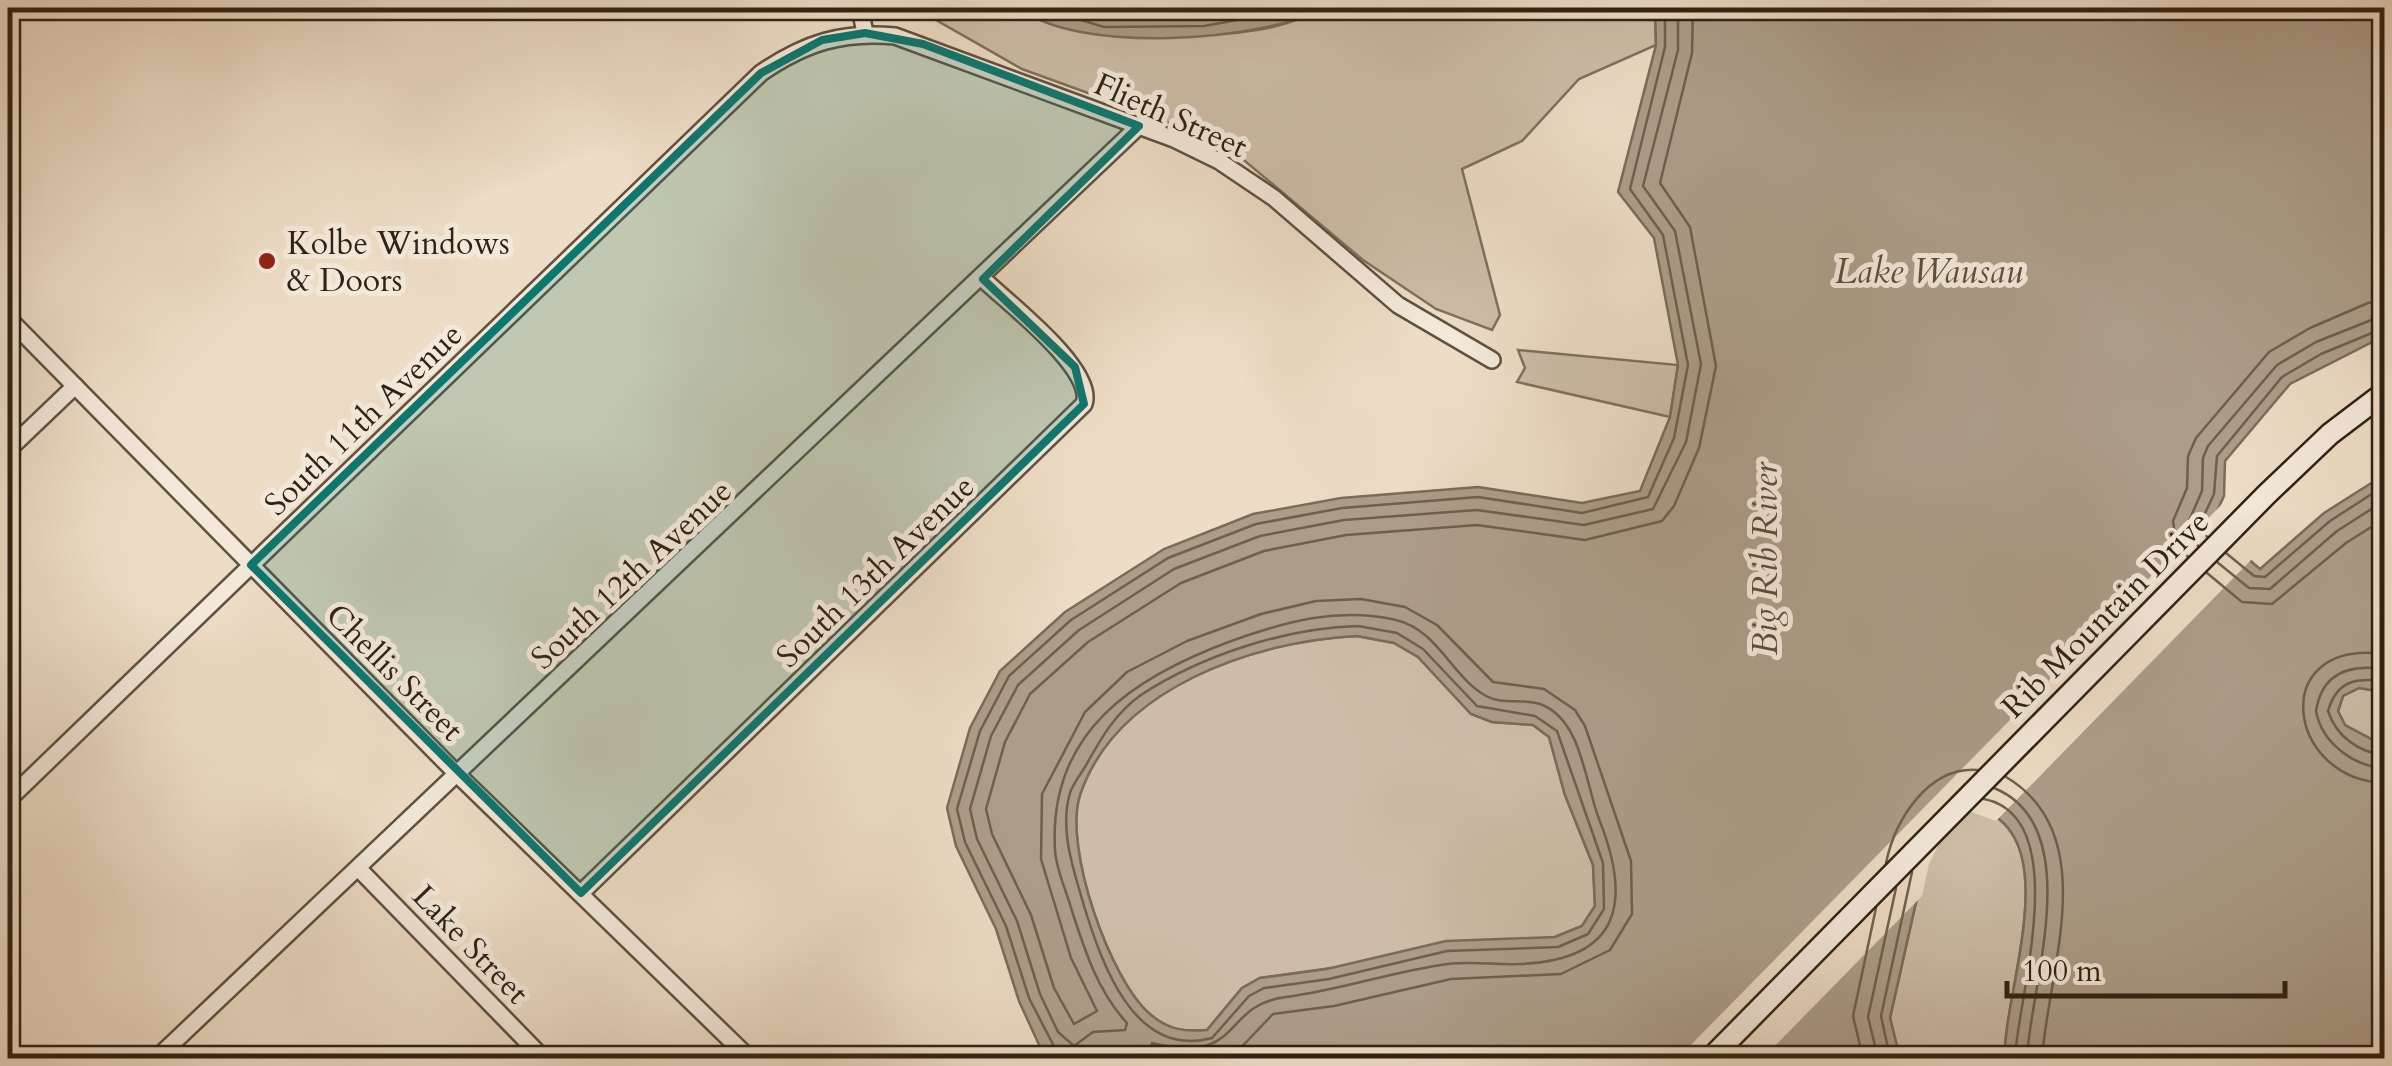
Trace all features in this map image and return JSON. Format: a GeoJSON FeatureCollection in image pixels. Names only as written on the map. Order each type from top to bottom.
{"type":"FeatureCollection","features":[{"type":"Feature","properties":{"kind":"main road","name":"Rib Mountain Drive"},"geometry":{"type":"LineString","coordinates":[[1711,1058],[2267,494],[2330,434],[2384,393]]}},
{"type":"Feature","properties":{"kind":"street"},"geometry":{"type":"LineString","coordinates":[[860,8],[866,33]]}},
{"type":"Feature","properties":{"kind":"street","name":"Flieth Street"},"geometry":{"type":"LineString","coordinates":[[866,33],[923,44],[1174,139],[1247,179],[1398,304],[1492,360]]}},
{"type":"Feature","properties":{"kind":"street","name":"South 11th Avenue"},"geometry":{"type":"LineString","coordinates":[[8,800],[761,74],[822,40],[866,33]]}},
{"type":"Feature","properties":{"kind":"street","name":"South 12th Avenue"},"geometry":{"type":"LineString","coordinates":[[157,1058],[983,279],[1139,126]]}},
{"type":"Feature","properties":{"kind":"street","name":"South 13th Avenue"},"geometry":{"type":"LineString","coordinates":[[581,893],[1084,404],[1086,386],[1075,367],[983,279]]}},
{"type":"Feature","properties":{"kind":"street","name":"Chellis Street"},"geometry":{"type":"LineString","coordinates":[[8,318],[458,775],[749,1058]]}},
{"type":"Feature","properties":{"kind":"street"},"geometry":{"type":"LineString","coordinates":[[8,450],[75,386]]}},
{"type":"Feature","properties":{"kind":"street","name":"Lake Street"},"geometry":{"type":"LineString","coordinates":[[358,868],[543,1058]]}},
{"type":"Feature","properties":{"kind":"highlighted area"},"geometry":{"type":"Polygon","coordinates":[[[865,33],[923,44],[1139,126],[983,279],[1075,367],[1084,404],[581,893],[251,565],[761,73],[822,40],[865,33]]]}},
{"type":"Feature","properties":{"kind":"shaded area"},"geometry":{"type":"Polygon","coordinates":[[[915,8],[1020,8],[1026,13],[1138,29],[1216,34],[1254,31],[1323,8],[1655,8],[1656,45],[1579,79],[1522,141],[1462,169],[1500,315],[1492,330],[1436,309],[1363,260],[1239,156],[1150,114],[1152,111],[1022,69],[915,8]]]}},
{"type":"Feature","properties":{"kind":"shaded area"},"geometry":{"type":"Polygon","coordinates":[[[1518,350],[1678,365],[1670,417],[1517,382],[1525,368],[1518,350]]]}},
{"type":"Feature","properties":{"kind":"shaded area"},"geometry":{"type":"Polygon","coordinates":[[[1357,636],[1394,643],[1418,657],[1471,714],[1492,722],[1533,725],[1549,737],[1565,795],[1593,865],[1595,906],[1582,926],[1555,937],[1260,978],[1242,988],[1207,1030],[1170,1027],[1135,998],[1106,944],[1078,847],[1076,818],[1080,795],[1098,758],[1124,726],[1156,699],[1193,677],[1275,648],[1357,636]]]}},
{"type":"Feature","properties":{"kind":"shaded area"},"geometry":{"type":"Polygon","coordinates":[[[2359,688],[2384,692],[2384,746],[2345,725],[2338,711],[2343,696],[2359,688]]]}},
{"type":"Feature","properties":{"kind":"shaded area"},"geometry":{"type":"Polygon","coordinates":[[[1970,806],[2001,820],[2018,845],[2025,878],[2025,916],[2005,1058],[1900,1058],[1890,1018],[1925,862],[1946,820],[1970,806]]]}},
{"type":"Feature","properties":{"kind":"water"},"geometry":{"type":"Polygon","coordinates":[[[1020,8],[1323,8],[1258,29],[1170,38],[1082,32],[1046,23],[1020,8]]]}},
{"type":"Feature","properties":{"kind":"water"},"geometry":{"type":"Polygon","coordinates":[[[1655,8],[2384,8],[2384,336],[2290,384],[2225,461],[2224,496],[2210,526],[2260,569],[2324,513],[2384,475],[2384,692],[2359,688],[2343,696],[2338,711],[2345,725],[2384,746],[2384,1058],[2005,1058],[2025,916],[2025,878],[2018,845],[2001,820],[1970,806],[1945,820],[1925,862],[1890,1018],[1900,1058],[1138,1058],[1111,1052],[1056,1058],[1040,1047],[1019,1001],[996,929],[956,846],[947,808],[970,728],[1000,671],[1065,612],[1164,549],[1253,514],[1341,498],[1478,487],[1582,503],[1640,491],[1670,417],[1678,365],[1654,238],[1618,192],[1656,45],[1655,8]],[[1357,636],[1317,640],[1234,660],[1193,677],[1156,699],[1124,726],[1098,758],[1080,795],[1076,818],[1084,878],[1120,974],[1135,998],[1164,1024],[1192,1031],[1207,1030],[1242,988],[1260,978],[1327,969],[1446,941],[1555,937],[1582,926],[1595,906],[1593,865],[1565,795],[1549,737],[1533,725],[1492,722],[1471,714],[1418,657],[1394,643],[1357,636]]]}},
{"type":"Feature","properties":{"kind":"pier"},"geometry":{"type":"Polygon","coordinates":[[[2229,497],[2216,525],[2254,557],[1996,821],[1971,812],[1949,824],[1929,864],[1922,896],[1763,1058],[1678,1058],[2229,497]]]}},
{"type":"Feature","properties":{"kind":"place","name":"Kolbe Windows & Doors"},"geometry":{"type":"Point","coordinates":[267,261]}},
{"type":"Feature","properties":{"kind":"water label","name":"Lake Wausau"},"geometry":{"type":"Point","coordinates":[1929,271]}},
{"type":"Feature","properties":{"kind":"water label","name":"Big Rib River"},"geometry":{"type":"Point","coordinates":[1765,559]}}]}
